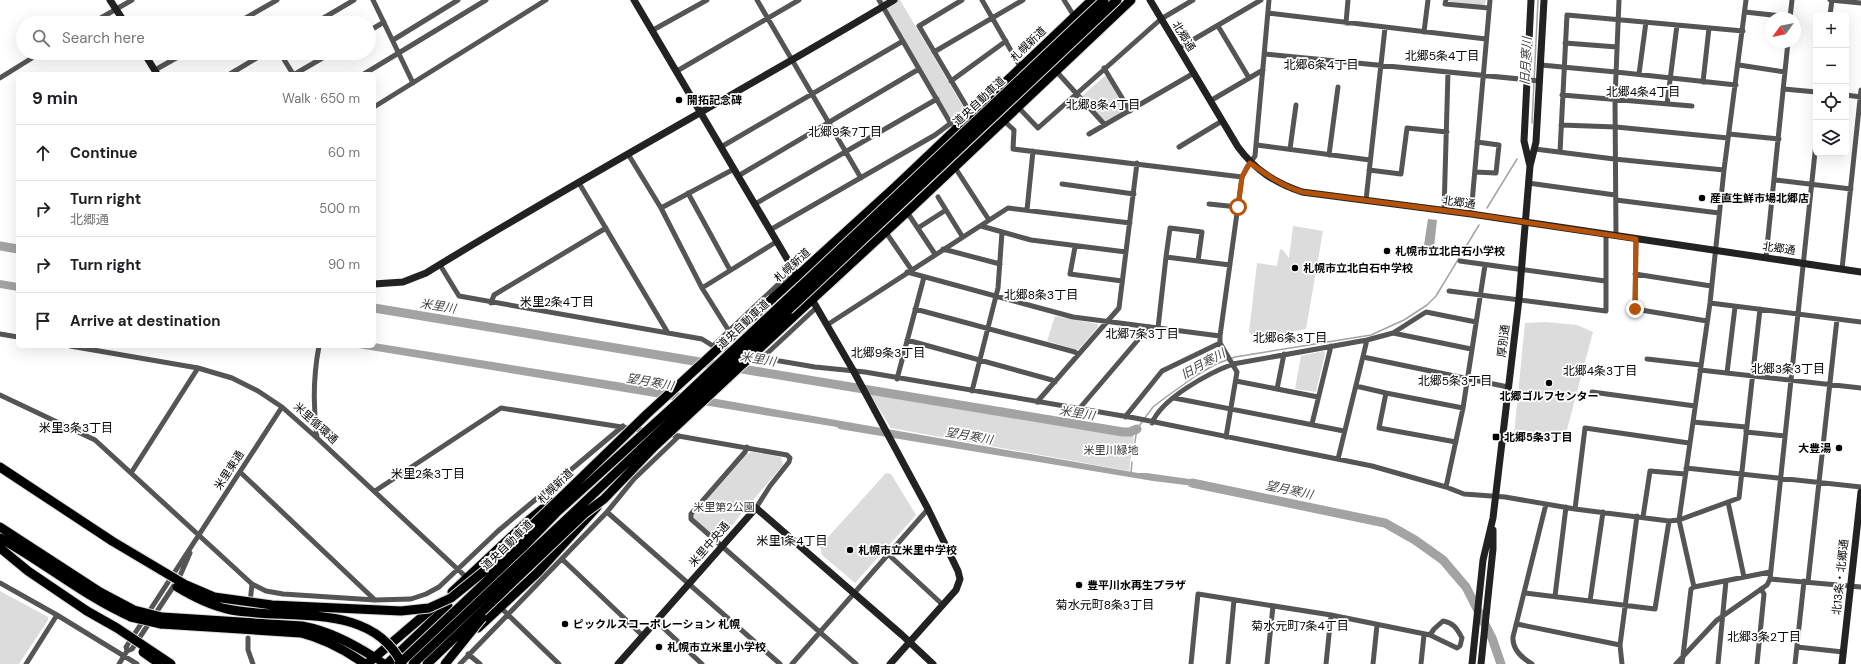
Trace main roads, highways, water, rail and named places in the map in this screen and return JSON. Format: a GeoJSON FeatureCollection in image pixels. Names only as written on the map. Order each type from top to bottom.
{"type":"FeatureCollection","features":[{"type":"Feature","properties":{"kind":"highway","name":"札幌新道"},"geometry":{"type":"LineString","coordinates":[[386,664],[647,414],[798,277],[953,126],[971,114],[1092,0]]}},
{"type":"Feature","properties":{"kind":"highway","name":"道央自動車道"},"geometry":{"type":"LineString","coordinates":[[400,664],[523,547],[556,513],[675,405],[1104,0]]}},
{"type":"Feature","properties":{"kind":"highway","name":"道央自動車道"},"geometry":{"type":"LineString","coordinates":[[413,664],[1118,0]]}},
{"type":"Feature","properties":{"kind":"highway"},"geometry":{"type":"LineString","coordinates":[[440,664],[538,572],[604,499],[654,447],[792,318],[814,304],[886,231],[1131,0]]}},
{"type":"Feature","properties":{"kind":"highway"},"geometry":{"type":"LineString","coordinates":[[0,467],[181,590],[212,605],[241,611],[306,615],[334,618],[353,623],[371,631],[382,639],[391,648],[400,664]]}},
{"type":"Feature","properties":{"kind":"highway"},"geometry":{"type":"LineString","coordinates":[[0,538],[96,598],[132,613],[161,620],[301,633],[320,638],[346,651],[366,664],[467,579],[529,520],[580,479]]}},
{"type":"Feature","properties":{"kind":"highway"},"geometry":{"type":"LineString","coordinates":[[427,664],[584,514],[604,499]]}},
{"type":"Feature","properties":{"kind":"highway"},"geometry":{"type":"LineString","coordinates":[[115,544],[186,585],[214,597],[272,605],[384,611],[417,610],[439,605],[458,594],[556,513]]}},
{"type":"Feature","properties":{"kind":"highway"},"geometry":{"type":"LineString","coordinates":[[445,664],[566,520]]}},
{"type":"Feature","properties":{"kind":"highway"},"geometry":{"type":"LineString","coordinates":[[0,527],[132,613]]}},
{"type":"Feature","properties":{"kind":"highway"},"geometry":{"type":"LineString","coordinates":[[0,548],[28,571],[87,611],[160,664]]}},
{"type":"Feature","properties":{"kind":"highway"},"geometry":{"type":"LineString","coordinates":[[87,611],[117,628],[171,664]]}},
{"type":"Feature","properties":{"kind":"highway"},"geometry":{"type":"LineString","coordinates":[[161,620],[302,626],[321,630],[337,636],[374,657]]}},
{"type":"Feature","properties":{"kind":"main road"},"geometry":{"type":"LineString","coordinates":[[374,657],[386,664]]}},
{"type":"Feature","properties":{"kind":"waterway","name":"旧月寒川"},"geometry":{"type":"LineString","coordinates":[[1532,123],[1538,0]]}},
{"type":"Feature","properties":{"kind":"waterway","name":"旧月寒川"},"geometry":{"type":"LineString","coordinates":[[1487,208],[1517,159]]}},
{"type":"Feature","properties":{"kind":"waterway","name":"旧月寒川"},"geometry":{"type":"LineString","coordinates":[[1144,419],[1153,407],[1166,397],[1197,375],[1216,364],[1235,357],[1371,335],[1404,320],[1427,305],[1436,296],[1479,225]]}},
{"type":"Feature","properties":{"kind":"waterway","name":"米里川"},"geometry":{"type":"LineString","coordinates":[[0,246],[16,249]]}},
{"type":"Feature","properties":{"kind":"waterway","name":"米里川"},"geometry":{"type":"LineString","coordinates":[[376,308],[1123,432],[1130,432],[1137,429]]}},
{"type":"Feature","properties":{"kind":"waterway","name":"旧月寒川"},"geometry":{"type":"LineString","coordinates":[[1134,448],[1137,429],[1142,422]]}},
{"type":"Feature","properties":{"kind":"waterway","name":"旧月寒川"},"geometry":{"type":"LineString","coordinates":[[1131,472],[1132,462]]}},
{"type":"Feature","properties":{"kind":"waterway","name":"望月寒川"},"geometry":{"type":"LineString","coordinates":[[1192,483],[1385,523],[1415,540],[1443,560],[1466,587],[1492,638],[1501,664]]}},
{"type":"Feature","properties":{"kind":"place","name":"開拓記念碑"},"geometry":{"type":"Point","coordinates":[679,100]}},
{"type":"Feature","properties":{"kind":"place","name":"産直生鮮市場北郷店"},"geometry":{"type":"Point","coordinates":[1702,198]}},
{"type":"Feature","properties":{"kind":"place","name":"札幌市立北白石小学校"},"geometry":{"type":"Point","coordinates":[1387,251]}},
{"type":"Feature","properties":{"kind":"place","name":"札幌市立北白石中学校"},"geometry":{"type":"Point","coordinates":[1295,268]}},
{"type":"Feature","properties":{"kind":"place","name":"北郷ゴルフセンター"},"geometry":{"type":"Point","coordinates":[1549,383]}},
{"type":"Feature","properties":{"kind":"place","name":"北郷5条3丁目"},"geometry":{"type":"Point","coordinates":[1496,437]}},
{"type":"Feature","properties":{"kind":"place","name":"大豊湯"},"geometry":{"type":"Point","coordinates":[1839,448]}},
{"type":"Feature","properties":{"kind":"place","name":"札幌市立米里中学校"},"geometry":{"type":"Point","coordinates":[850,550]}},
{"type":"Feature","properties":{"kind":"place","name":"豊平川水再生プラザ"},"geometry":{"type":"Point","coordinates":[1079,585]}},
{"type":"Feature","properties":{"kind":"place","name":"ピックルスコーポレーション 札幌"},"geometry":{"type":"Point","coordinates":[565,624]}},
{"type":"Feature","properties":{"kind":"place","name":"札幌市立米里小学校"},"geometry":{"type":"Point","coordinates":[659,647]}},
{"type":"Feature","properties":{"kind":"district","name":"北郷5条4丁目"},"geometry":{"type":"Point","coordinates":[1442,56]}},
{"type":"Feature","properties":{"kind":"district","name":"北郷6条4丁目"},"geometry":{"type":"Point","coordinates":[1321,65]}},
{"type":"Feature","properties":{"kind":"district","name":"北郷4条4丁目"},"geometry":{"type":"Point","coordinates":[1643,92]}},
{"type":"Feature","properties":{"kind":"district","name":"北郷8条4丁目"},"geometry":{"type":"Point","coordinates":[1103,105]}},
{"type":"Feature","properties":{"kind":"district","name":"北郷9条7丁目"},"geometry":{"type":"Point","coordinates":[845,132]}},
{"type":"Feature","properties":{"kind":"district","name":"北郷8条3丁目"},"geometry":{"type":"Point","coordinates":[1041,295]}},
{"type":"Feature","properties":{"kind":"district","name":"米里2条4丁目"},"geometry":{"type":"Point","coordinates":[557,302]}},
{"type":"Feature","properties":{"kind":"district","name":"北郷7条3丁目"},"geometry":{"type":"Point","coordinates":[1142,334]}},
{"type":"Feature","properties":{"kind":"district","name":"北郷6条3丁目"},"geometry":{"type":"Point","coordinates":[1290,338]}},
{"type":"Feature","properties":{"kind":"district","name":"北郷9条3丁目"},"geometry":{"type":"Point","coordinates":[888,353]}},
{"type":"Feature","properties":{"kind":"district","name":"北郷3条3丁目"},"geometry":{"type":"Point","coordinates":[1788,369]}},
{"type":"Feature","properties":{"kind":"district","name":"北郷4条3丁目"},"geometry":{"type":"Point","coordinates":[1600,371]}},
{"type":"Feature","properties":{"kind":"district","name":"北郷5条3丁目"},"geometry":{"type":"Point","coordinates":[1455,381]}},
{"type":"Feature","properties":{"kind":"district","name":"米里3条3丁目"},"geometry":{"type":"Point","coordinates":[76,428]}},
{"type":"Feature","properties":{"kind":"district","name":"米里2条3丁目"},"geometry":{"type":"Point","coordinates":[428,474]}},
{"type":"Feature","properties":{"kind":"district","name":"米里1条4丁目"},"geometry":{"type":"Point","coordinates":[792,541]}},
{"type":"Feature","properties":{"kind":"district","name":"菊水元町8条3丁目"},"geometry":{"type":"Point","coordinates":[1105,605]}},
{"type":"Feature","properties":{"kind":"district","name":"菊水元町7条4丁目"},"geometry":{"type":"Point","coordinates":[1300,626]}},
{"type":"Feature","properties":{"kind":"district","name":"北郷3条2丁目"},"geometry":{"type":"Point","coordinates":[1764,637]}},
{"type":"Feature","properties":{"kind":"park label","name":"米里川緑地"},"geometry":{"type":"Point","coordinates":[1111,450]}},
{"type":"Feature","properties":{"kind":"park label","name":"米里第2公園"},"geometry":{"type":"Point","coordinates":[724,507]}}]}
